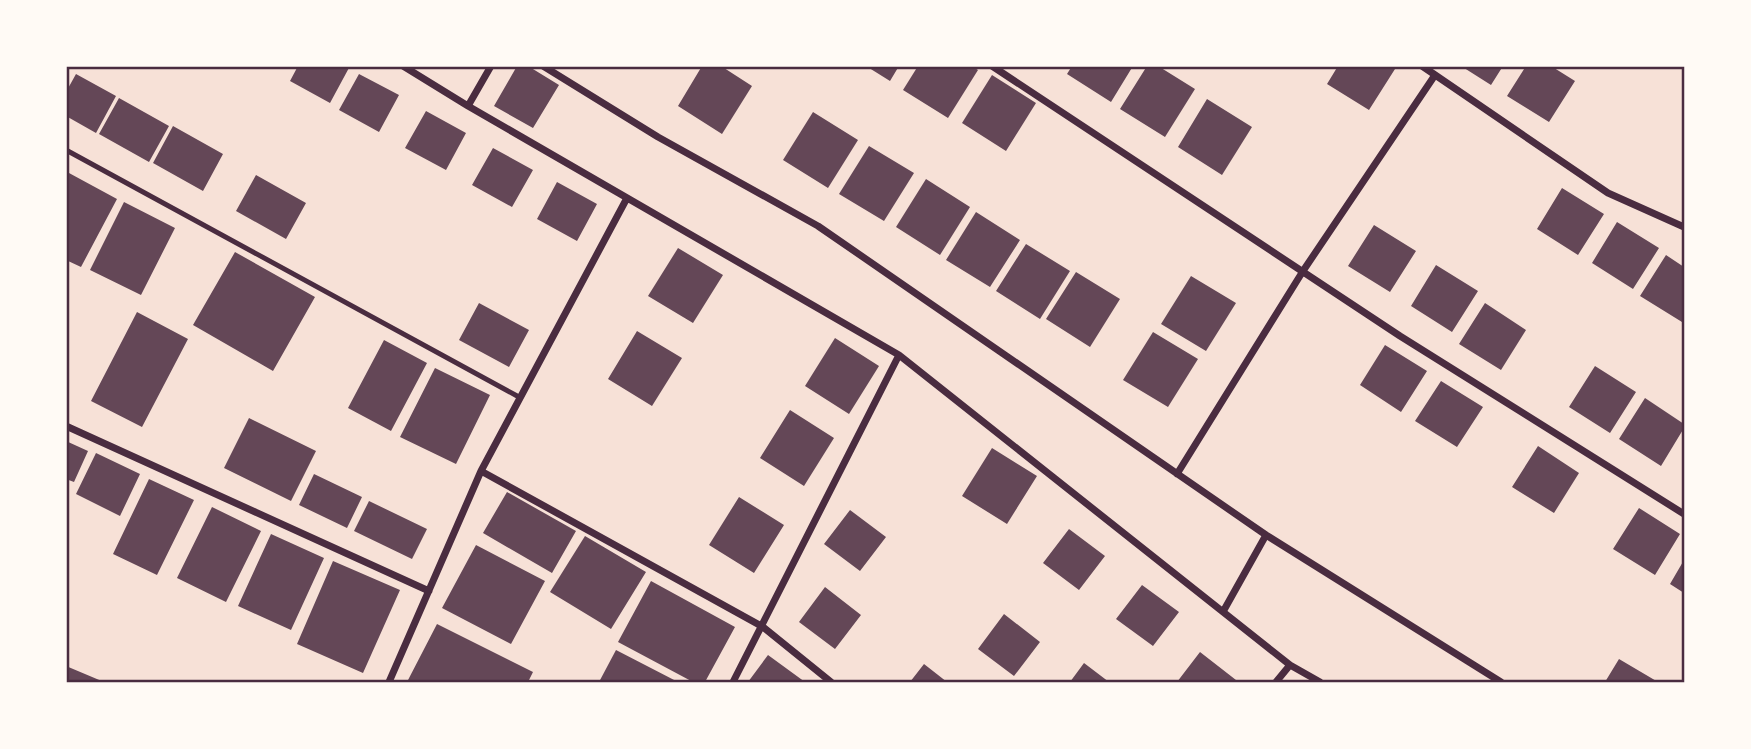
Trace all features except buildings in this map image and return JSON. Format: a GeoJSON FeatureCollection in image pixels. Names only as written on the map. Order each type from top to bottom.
{"type":"FeatureCollection","features":[{"type":"Feature","properties":{"kind":"street"},"geometry":{"type":"LineString","coordinates":[[403,66],[900,355],[1290,665],[1320,682]]}},
{"type":"Feature","properties":{"kind":"street"},"geometry":{"type":"LineString","coordinates":[[468,106],[491,66]]}},
{"type":"Feature","properties":{"kind":"street"},"geometry":{"type":"LineString","coordinates":[[543,66],[658,136],[818,226],[1266,535],[1501,682]]}},
{"type":"Feature","properties":{"kind":"street"},"geometry":{"type":"LineString","coordinates":[[992,66],[1401,336],[1685,514]]}},
{"type":"Feature","properties":{"kind":"street"},"geometry":{"type":"LineString","coordinates":[[1422,66],[1608,193],[1685,227]]}},
{"type":"Feature","properties":{"kind":"street"},"geometry":{"type":"LineString","coordinates":[[1177,474],[1303,271],[1435,75]]}},
{"type":"Feature","properties":{"kind":"street"},"geometry":{"type":"LineString","coordinates":[[389,682],[481,471],[627,198]]}},
{"type":"Feature","properties":{"kind":"street"},"geometry":{"type":"LineString","coordinates":[[733,682],[900,355]]}},
{"type":"Feature","properties":{"kind":"street"},"geometry":{"type":"LineString","coordinates":[[66,426],[429,591]]}},
{"type":"Feature","properties":{"kind":"street"},"geometry":{"type":"LineString","coordinates":[[481,471],[763,627],[831,682]]}},
{"type":"Feature","properties":{"kind":"street"},"geometry":{"type":"LineString","coordinates":[[1224,610],[1266,535]]}},
{"type":"Feature","properties":{"kind":"street"},"geometry":{"type":"LineString","coordinates":[[1276,682],[1290,665]]}},
{"type":"Feature","properties":{"kind":"lane"},"geometry":{"type":"LineString","coordinates":[[66,150],[519,397]]}}]}
